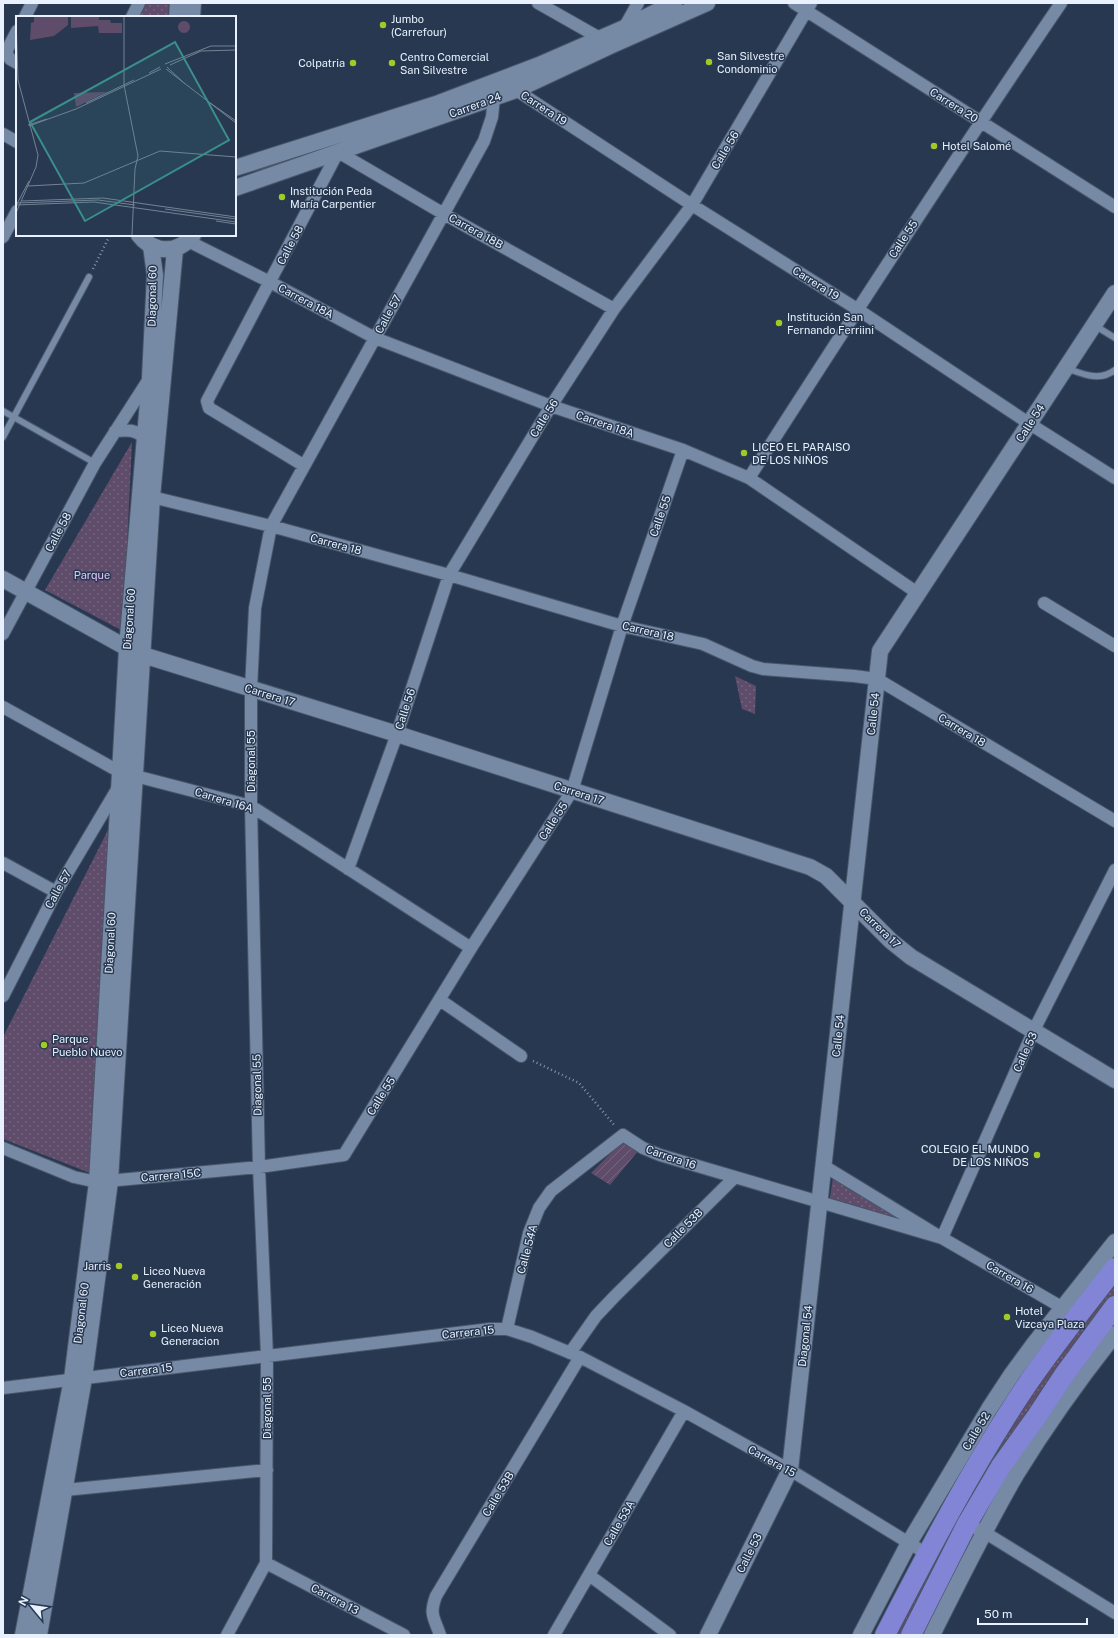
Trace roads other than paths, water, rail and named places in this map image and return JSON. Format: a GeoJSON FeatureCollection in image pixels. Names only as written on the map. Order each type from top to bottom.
{"type":"FeatureCollection","features":[{"type":"Feature","properties":{"kind":"main road","name":"Calle 52"},"geometry":{"type":"LineString","coordinates":[[885,1635],[927,1554],[1001,1424],[1070,1312],[1115,1268]]}},
{"type":"Feature","properties":{"kind":"main road"},"geometry":{"type":"LineString","coordinates":[[911,1635],[976,1528],[1001,1466],[1038,1416],[1064,1375],[1115,1306]]}},
{"type":"Feature","properties":{"kind":"street"},"geometry":{"type":"LineString","coordinates":[[25,16],[32,3]]}},
{"type":"Feature","properties":{"kind":"street"},"geometry":{"type":"LineString","coordinates":[[132,16],[139,3]]}},
{"type":"Feature","properties":{"kind":"street"},"geometry":{"type":"LineString","coordinates":[[177,16],[178,3]]}},
{"type":"Feature","properties":{"kind":"street"},"geometry":{"type":"LineString","coordinates":[[192,16],[194,3]]}},
{"type":"Feature","properties":{"kind":"street"},"geometry":{"type":"LineString","coordinates":[[538,3],[610,42]]}},
{"type":"Feature","properties":{"kind":"street"},"geometry":{"type":"LineString","coordinates":[[624,28],[638,3]]}},
{"type":"Feature","properties":{"kind":"street","name":"Carrera 24"},"geometry":{"type":"LineString","coordinates":[[236,188],[516,90],[610,42],[624,28],[674,3]]}},
{"type":"Feature","properties":{"kind":"street","name":"Carrera 24"},"geometry":{"type":"LineString","coordinates":[[236,168],[439,104],[539,65],[610,42],[707,3]]}},
{"type":"Feature","properties":{"kind":"street","name":"Carrera 20"},"geometry":{"type":"LineString","coordinates":[[794,3],[809,7],[980,121],[1115,207]]}},
{"type":"Feature","properties":{"kind":"street","name":"Calle 55"},"geometry":{"type":"LineString","coordinates":[[749,478],[980,121],[1061,3]]}},
{"type":"Feature","properties":{"kind":"street","name":"Calle 56"},"geometry":{"type":"LineString","coordinates":[[348,869],[397,734],[449,575],[551,406],[614,309],[692,205],[809,7]]}},
{"type":"Feature","properties":{"kind":"street"},"geometry":{"type":"LineString","coordinates":[[16,33],[6,52],[10,58],[16,62]]}},
{"type":"Feature","properties":{"kind":"street","name":"Carrera 19"},"geometry":{"type":"LineString","coordinates":[[516,90],[692,205],[857,309],[1030,424],[1115,478]]}},
{"type":"Feature","properties":{"kind":"street","name":"Calle 57"},"geometry":{"type":"LineString","coordinates":[[270,526],[484,141],[492,117],[494,98]]}},
{"type":"Feature","properties":{"kind":"street"},"geometry":{"type":"LineString","coordinates":[[3,134],[16,141]]}},
{"type":"Feature","properties":{"kind":"street","name":"Carrera 18B"},"geometry":{"type":"LineString","coordinates":[[338,152],[444,214],[614,309]]}},
{"type":"Feature","properties":{"kind":"street","name":"Calle 58"},"geometry":{"type":"LineString","coordinates":[[303,465],[208,408],[207,402],[338,152]]}},
{"type":"Feature","properties":{"kind":"street"},"geometry":{"type":"LineString","coordinates":[[3,237],[16,213]]}},
{"type":"Feature","properties":{"kind":"street"},"geometry":{"type":"LineString","coordinates":[[145,240],[159,249],[185,242]]}},
{"type":"Feature","properties":{"kind":"street","name":"Diagonal 60"},"geometry":{"type":"LineString","coordinates":[[104,1181],[119,779],[127,648],[150,378],[155,275],[145,240]]}},
{"type":"Feature","properties":{"kind":"street","name":"Carrera 18A"},"geometry":{"type":"LineString","coordinates":[[185,242],[270,282],[375,338],[551,406],[682,450],[749,478],[919,594]]}},
{"type":"Feature","properties":{"kind":"street","name":"Diagonal 60"},"geometry":{"type":"LineString","coordinates":[[39,1635],[65,1490],[104,1181],[135,775],[152,497],[185,242]]}},
{"type":"Feature","properties":{"kind":"street","name":"Calle 54"},"geometry":{"type":"LineString","coordinates":[[820,1202],[880,651],[919,594],[1115,293]]}},
{"type":"Feature","properties":{"kind":"street","name":"Calle 58"},"geometry":{"type":"LineString","coordinates":[[3,634],[95,464],[150,378]]}},
{"type":"Feature","properties":{"kind":"street"},"geometry":{"type":"LineString","coordinates":[[115,431],[135,431],[140,433],[144,438]]}},
{"type":"Feature","properties":{"kind":"street","name":"Calle 55"},"geometry":{"type":"LineString","coordinates":[[344,1155],[472,948],[572,791],[622,626],[682,450]]}},
{"type":"Feature","properties":{"kind":"street","name":"Carrera 18"},"geometry":{"type":"LineString","coordinates":[[152,497],[270,526],[449,575],[622,626],[703,644],[752,666],[763,669],[877,679],[1115,821]]}},
{"type":"Feature","properties":{"kind":"street","name":"Diagonal 55"},"geometry":{"type":"LineString","coordinates":[[227,1635],[266,1563],[267,1356],[259,1167],[251,806],[251,689],[255,608],[270,526]]}},
{"type":"Feature","properties":{"kind":"street","name":"Carrera 17"},"geometry":{"type":"LineString","coordinates":[[3,579],[127,648],[143,655],[397,734],[810,867],[826,876],[891,942],[911,957],[1115,1080]]}},
{"type":"Feature","properties":{"kind":"street"},"geometry":{"type":"LineString","coordinates":[[1044,603],[1115,646]]}},
{"type":"Feature","properties":{"kind":"street","name":"Carrera 16A"},"geometry":{"type":"LineString","coordinates":[[3,708],[119,779],[135,775],[251,806],[472,948]]}},
{"type":"Feature","properties":{"kind":"street","name":"Calle 57"},"geometry":{"type":"LineString","coordinates":[[3,996],[56,892],[119,779]]}},
{"type":"Feature","properties":{"kind":"street"},"geometry":{"type":"LineString","coordinates":[[3,863],[56,892]]}},
{"type":"Feature","properties":{"kind":"street","name":"Calle 53"},"geometry":{"type":"LineString","coordinates":[[942,1238],[1034,1030],[1115,870]]}},
{"type":"Feature","properties":{"kind":"street"},"geometry":{"type":"LineString","coordinates":[[440,1000],[522,1056]]}},
{"type":"Feature","properties":{"kind":"street","name":"Carrera 16"},"geometry":{"type":"LineString","coordinates":[[623,1135],[643,1148],[660,1155],[942,1238]]}},
{"type":"Feature","properties":{"kind":"street","name":"Calle 54A"},"geometry":{"type":"LineString","coordinates":[[507,1329],[529,1233],[539,1208],[551,1191],[623,1135]]}},
{"type":"Feature","properties":{"kind":"street","name":"Carrera 15C"},"geometry":{"type":"LineString","coordinates":[[3,1148],[74,1177],[104,1181],[259,1167],[344,1155]]}},
{"type":"Feature","properties":{"kind":"street","name":"Carrera 16"},"geometry":{"type":"LineString","coordinates":[[824,1166],[942,1238],[1070,1312]]}},
{"type":"Feature","properties":{"kind":"street","name":"Calle 53B"},"geometry":{"type":"LineString","coordinates":[[440,1635],[434,1619],[432,1608],[436,1596],[596,1316],[735,1177]]}},
{"type":"Feature","properties":{"kind":"street","name":"Diagonal 54"},"geometry":{"type":"LineString","coordinates":[[790,1470],[820,1202]]}},
{"type":"Feature","properties":{"kind":"street","name":"Calle 52"},"geometry":{"type":"LineString","coordinates":[[861,1635],[909,1543],[1012,1374],[1070,1312],[1115,1242]]}},
{"type":"Feature","properties":{"kind":"street","name":"Carrera 15"},"geometry":{"type":"LineString","coordinates":[[3,1388],[490,1329],[507,1329],[532,1337],[575,1355],[684,1411],[790,1470],[927,1554]]}},
{"type":"Feature","properties":{"kind":"street"},"geometry":{"type":"LineString","coordinates":[[932,1635],[976,1528],[1018,1472],[1062,1406],[1114,1338]]}},
{"type":"Feature","properties":{"kind":"street","name":"Diagonal 60"},"geometry":{"type":"LineString","coordinates":[[23,1635],[78,1378]]}},
{"type":"Feature","properties":{"kind":"street","name":"Calle 53A"},"geometry":{"type":"LineString","coordinates":[[554,1635],[684,1411]]}},
{"type":"Feature","properties":{"kind":"street"},"geometry":{"type":"LineString","coordinates":[[65,1490],[266,1470]]}},
{"type":"Feature","properties":{"kind":"street","name":"Calle 53"},"geometry":{"type":"LineString","coordinates":[[708,1635],[790,1470]]}},
{"type":"Feature","properties":{"kind":"street"},"geometry":{"type":"LineString","coordinates":[[976,1528],[1115,1613]]}},
{"type":"Feature","properties":{"kind":"street","name":"Carrera 13"},"geometry":{"type":"LineString","coordinates":[[266,1563],[404,1635]]}},
{"type":"Feature","properties":{"kind":"street"},"geometry":{"type":"LineString","coordinates":[[589,1574],[670,1635]]}},
{"type":"Feature","properties":{"kind":"lane"},"geometry":{"type":"LineString","coordinates":[[3,437],[89,277]]}},
{"type":"Feature","properties":{"kind":"lane"},"geometry":{"type":"LineString","coordinates":[[1094,325],[1115,338]]}},
{"type":"Feature","properties":{"kind":"lane"},"geometry":{"type":"LineString","coordinates":[[1066,368],[1093,377],[1108,375],[1115,370]]}},
{"type":"Feature","properties":{"kind":"lane"},"geometry":{"type":"LineString","coordinates":[[3,411],[95,464]]}},
{"type":"Feature","properties":{"kind":"place","name":"Jumbo (Carrefour)"},"geometry":{"type":"Point","coordinates":[383,25]}},
{"type":"Feature","properties":{"kind":"place","name":"San Silvestre Condominio"},"geometry":{"type":"Point","coordinates":[709,62]}},
{"type":"Feature","properties":{"kind":"place","name":"Colpatria"},"geometry":{"type":"Point","coordinates":[353,63]}},
{"type":"Feature","properties":{"kind":"place","name":"Centro Comercial San Silvestre"},"geometry":{"type":"Point","coordinates":[392,63]}},
{"type":"Feature","properties":{"kind":"place","name":"Hotel Salomé"},"geometry":{"type":"Point","coordinates":[934,146]}},
{"type":"Feature","properties":{"kind":"place","name":"Institución Peda María Carpentier"},"geometry":{"type":"Point","coordinates":[282,197]}},
{"type":"Feature","properties":{"kind":"place","name":"Institución San Fernando Ferriini"},"geometry":{"type":"Point","coordinates":[779,323]}},
{"type":"Feature","properties":{"kind":"place","name":"LICEO EL PARAISO DE LOS NIÑOS"},"geometry":{"type":"Point","coordinates":[744,453]}},
{"type":"Feature","properties":{"kind":"place","name":"Parque Pueblo Nuevo"},"geometry":{"type":"Point","coordinates":[44,1045]}},
{"type":"Feature","properties":{"kind":"place","name":"COLEGIO EL MUNDO DE LOS NIÑOS"},"geometry":{"type":"Point","coordinates":[1037,1155]}},
{"type":"Feature","properties":{"kind":"place","name":"Jarris"},"geometry":{"type":"Point","coordinates":[119,1266]}},
{"type":"Feature","properties":{"kind":"place","name":"Liceo Nueva Generación"},"geometry":{"type":"Point","coordinates":[135,1277]}},
{"type":"Feature","properties":{"kind":"place","name":"Hotel Vizcaya Plaza"},"geometry":{"type":"Point","coordinates":[1007,1317]}},
{"type":"Feature","properties":{"kind":"place","name":"Liceo Nueva Generacion"},"geometry":{"type":"Point","coordinates":[153,1334]}},
{"type":"Feature","properties":{"kind":"park label","name":"Parque"},"geometry":{"type":"Point","coordinates":[92,575]}}]}
